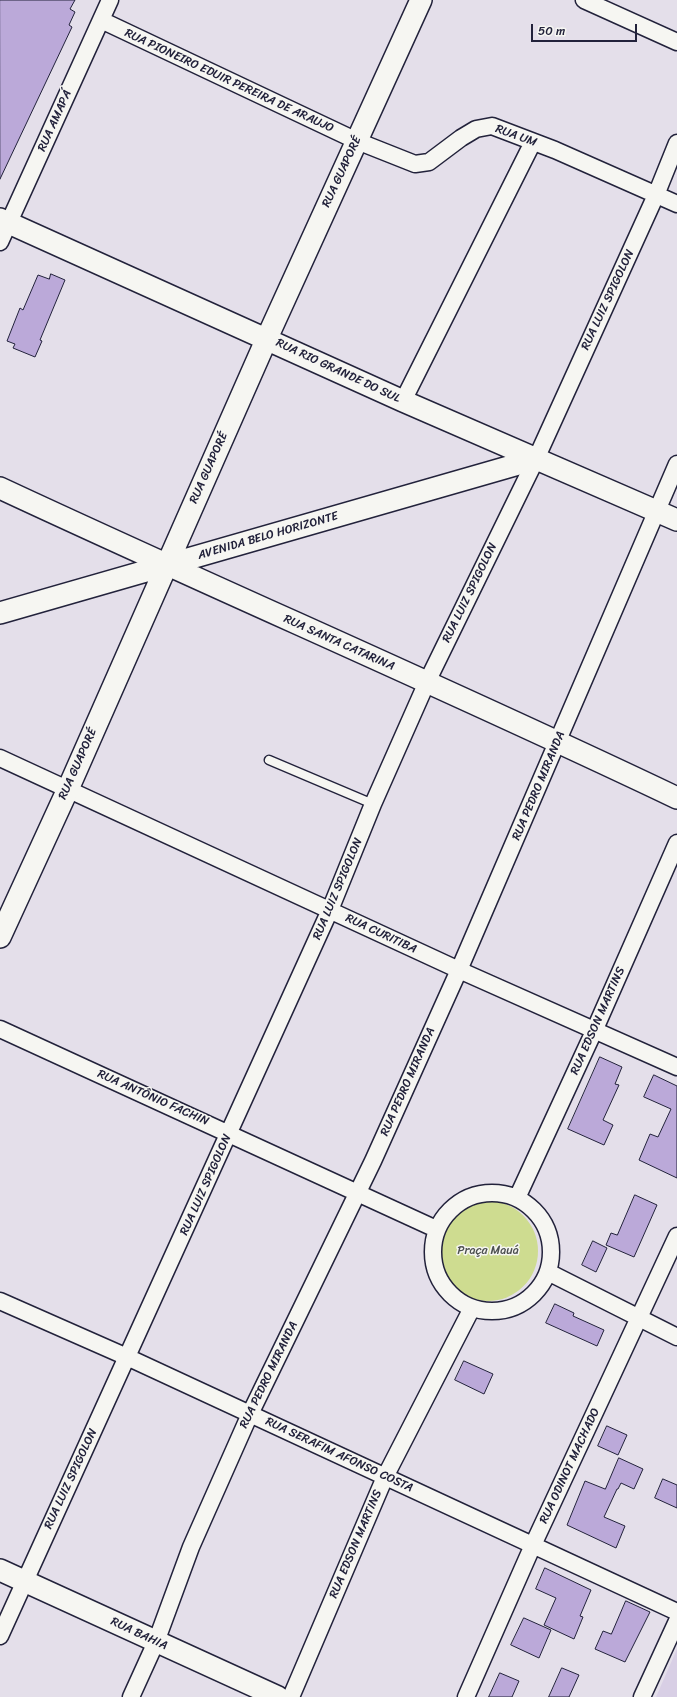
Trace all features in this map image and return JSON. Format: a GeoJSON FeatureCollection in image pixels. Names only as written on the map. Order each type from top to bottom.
{"type":"FeatureCollection","features":[{"type":"Feature","properties":{"kind":"street","name":"RUA AMAPÁ"},"geometry":{"type":"LineString","coordinates":[[0,242],[4,221],[110,0]]}},
{"type":"Feature","properties":{"kind":"street","name":"RUA GUAPORÉ"},"geometry":{"type":"LineString","coordinates":[[0,937],[68,789],[267,338],[421,0]]}},
{"type":"Feature","properties":{"kind":"street"},"geometry":{"type":"LineString","coordinates":[[584,0],[677,42]]}},
{"type":"Feature","properties":{"kind":"street","name":"RUA PIONEIRO EDUIR PEREIRA DE ARAUJO"},"geometry":{"type":"LineString","coordinates":[[101,20],[357,141]]}},
{"type":"Feature","properties":{"kind":"street","name":"RUA UM"},"geometry":{"type":"LineString","coordinates":[[357,141],[415,164],[429,162],[461,138],[476,129],[492,126],[555,150],[677,204]]}},
{"type":"Feature","properties":{"kind":"street"},"geometry":{"type":"LineString","coordinates":[[403,401],[533,142]]}},
{"type":"Feature","properties":{"kind":"street","name":"RUA LUIZ SPIGOLON"},"geometry":{"type":"LineString","coordinates":[[0,1636],[330,910],[427,682],[536,459],[656,195],[677,143]]}},
{"type":"Feature","properties":{"kind":"street","name":"RUA RIO GRANDE DO SUL"},"geometry":{"type":"LineString","coordinates":[[4,221],[267,338],[403,401],[657,510],[677,520]]}},
{"type":"Feature","properties":{"kind":"street","name":"AVENIDA BELO HORIZONTE"},"geometry":{"type":"LineString","coordinates":[[0,613],[536,459]]}},
{"type":"Feature","properties":{"kind":"street","name":"RUA PEDRO MIRANDA"},"geometry":{"type":"LineString","coordinates":[[131,1697],[156,1642],[191,1547],[250,1414],[358,1194],[459,970],[677,464]]}},
{"type":"Feature","properties":{"kind":"street","name":"RUA SANTA CATARINA"},"geometry":{"type":"LineString","coordinates":[[0,488],[166,565],[558,741],[677,798]]}},
{"type":"Feature","properties":{"kind":"street","name":"RUA CURITIBA"},"geometry":{"type":"LineString","coordinates":[[0,758],[459,970],[595,1029],[677,1067]]}},
{"type":"Feature","properties":{"kind":"street","name":"RUA EDSON MARTINS"},"geometry":{"type":"LineString","coordinates":[[517,1198],[595,1029],[677,843]]}},
{"type":"Feature","properties":{"kind":"street","name":"RUA ANTÔNIO FACHIN"},"geometry":{"type":"LineString","coordinates":[[0,1029],[436,1229]]}},
{"type":"Feature","properties":{"kind":"street"},"geometry":{"type":"LineString","coordinates":[[485,1192],[502,1193],[517,1198],[532,1208],[543,1221],[549,1237],[551,1255],[548,1272],[541,1286],[518,1306],[503,1310],[488,1311],[472,1308],[455,1299],[442,1285],[434,1267],[432,1248],[436,1229],[444,1215],[456,1204],[470,1196],[485,1192]]}},
{"type":"Feature","properties":{"kind":"street","name":"RUA ODINOT MACHADO"},"geometry":{"type":"LineString","coordinates":[[466,1697],[533,1545],[640,1319],[677,1236]]}},
{"type":"Feature","properties":{"kind":"street"},"geometry":{"type":"LineString","coordinates":[[548,1272],[677,1337]]}},
{"type":"Feature","properties":{"kind":"street","name":"RUA SERAFIM AFONSO COSTA"},"geometry":{"type":"LineString","coordinates":[[0,1301],[127,1357],[677,1612]]}},
{"type":"Feature","properties":{"kind":"street","name":"RUA EDSON MARTINS"},"geometry":{"type":"LineString","coordinates":[[291,1697],[385,1477],[472,1308]]}},
{"type":"Feature","properties":{"kind":"street","name":"RUA BAHIA"},"geometry":{"type":"LineString","coordinates":[[0,1570],[278,1697]]}},
{"type":"Feature","properties":{"kind":"street"},"geometry":{"type":"LineString","coordinates":[[642,1697],[677,1621]]}},
{"type":"Feature","properties":{"kind":"lane"},"geometry":{"type":"LineString","coordinates":[[269,760],[374,804]]}},
{"type":"Feature","properties":{"kind":"shaded area"},"geometry":{"type":"Polygon","coordinates":[[[677,1649],[677,1697],[656,1697],[677,1649]]]}},
{"type":"Feature","properties":{"kind":"green space","name":"Praça Mauá"},"geometry":{"type":"Polygon","coordinates":[[[488,1201],[498,1202],[516,1209],[530,1223],[537,1241],[537,1261],[530,1279],[516,1293],[498,1300],[488,1301],[478,1300],[460,1293],[446,1279],[439,1261],[438,1251],[439,1241],[446,1223],[460,1209],[478,1202],[488,1201]]]}},
{"type":"Feature","properties":{"kind":"building"},"geometry":{"type":"Polygon","coordinates":[[[0,0],[75,0],[70,9],[75,12],[69,25],[72,27],[0,179],[0,0]]]}},
{"type":"Feature","properties":{"kind":"building"},"geometry":{"type":"Polygon","coordinates":[[[51,274],[65,280],[40,340],[42,341],[35,357],[13,348],[15,344],[7,341],[20,308],[23,310],[38,275],[49,279],[51,274]]]}},
{"type":"Feature","properties":{"kind":"building"},"geometry":{"type":"Polygon","coordinates":[[[600,1057],[622,1067],[615,1084],[619,1085],[603,1120],[613,1125],[604,1145],[568,1129],[600,1057]]]}},
{"type":"Feature","properties":{"kind":"building"},"geometry":{"type":"Polygon","coordinates":[[[654,1075],[677,1086],[677,1178],[639,1160],[650,1134],[658,1137],[671,1109],[644,1097],[654,1075]]]}},
{"type":"Feature","properties":{"kind":"building"},"geometry":{"type":"Polygon","coordinates":[[[635,1195],[657,1205],[634,1257],[606,1245],[611,1233],[617,1235],[635,1195]]]}},
{"type":"Feature","properties":{"kind":"building"},"geometry":{"type":"Polygon","coordinates":[[[593,1241],[607,1248],[596,1272],[582,1265],[593,1241]]]}},
{"type":"Feature","properties":{"kind":"building"},"geometry":{"type":"Polygon","coordinates":[[[555,1304],[574,1313],[573,1316],[604,1330],[597,1346],[546,1323],[555,1304]]]}},
{"type":"Feature","properties":{"kind":"building"},"geometry":{"type":"Polygon","coordinates":[[[464,1361],[493,1374],[484,1394],[455,1380],[464,1361]]]}},
{"type":"Feature","properties":{"kind":"building"},"geometry":{"type":"Polygon","coordinates":[[[607,1426],[627,1435],[618,1455],[598,1446],[607,1426]]]}},
{"type":"Feature","properties":{"kind":"building"},"geometry":{"type":"Polygon","coordinates":[[[619,1458],[643,1469],[634,1489],[621,1483],[604,1517],[625,1526],[616,1548],[567,1525],[585,1481],[605,1489],[619,1458]]]}},
{"type":"Feature","properties":{"kind":"building"},"geometry":{"type":"Polygon","coordinates":[[[663,1479],[677,1485],[677,1508],[655,1498],[663,1479]]]}},
{"type":"Feature","properties":{"kind":"building"},"geometry":{"type":"Polygon","coordinates":[[[545,1568],[591,1590],[580,1616],[583,1617],[574,1639],[544,1625],[556,1598],[536,1589],[545,1568]]]}},
{"type":"Feature","properties":{"kind":"building"},"geometry":{"type":"Polygon","coordinates":[[[626,1601],[650,1612],[625,1662],[595,1649],[603,1631],[611,1634],[626,1601]]]}},
{"type":"Feature","properties":{"kind":"building"},"geometry":{"type":"Polygon","coordinates":[[[524,1618],[551,1630],[539,1658],[511,1645],[524,1618]]]}},
{"type":"Feature","properties":{"kind":"building"},"geometry":{"type":"Polygon","coordinates":[[[562,1668],[579,1675],[569,1697],[549,1697],[562,1668]]]}},
{"type":"Feature","properties":{"kind":"building"},"geometry":{"type":"Polygon","coordinates":[[[500,1673],[519,1681],[512,1697],[489,1697],[500,1673]]]}}]}
